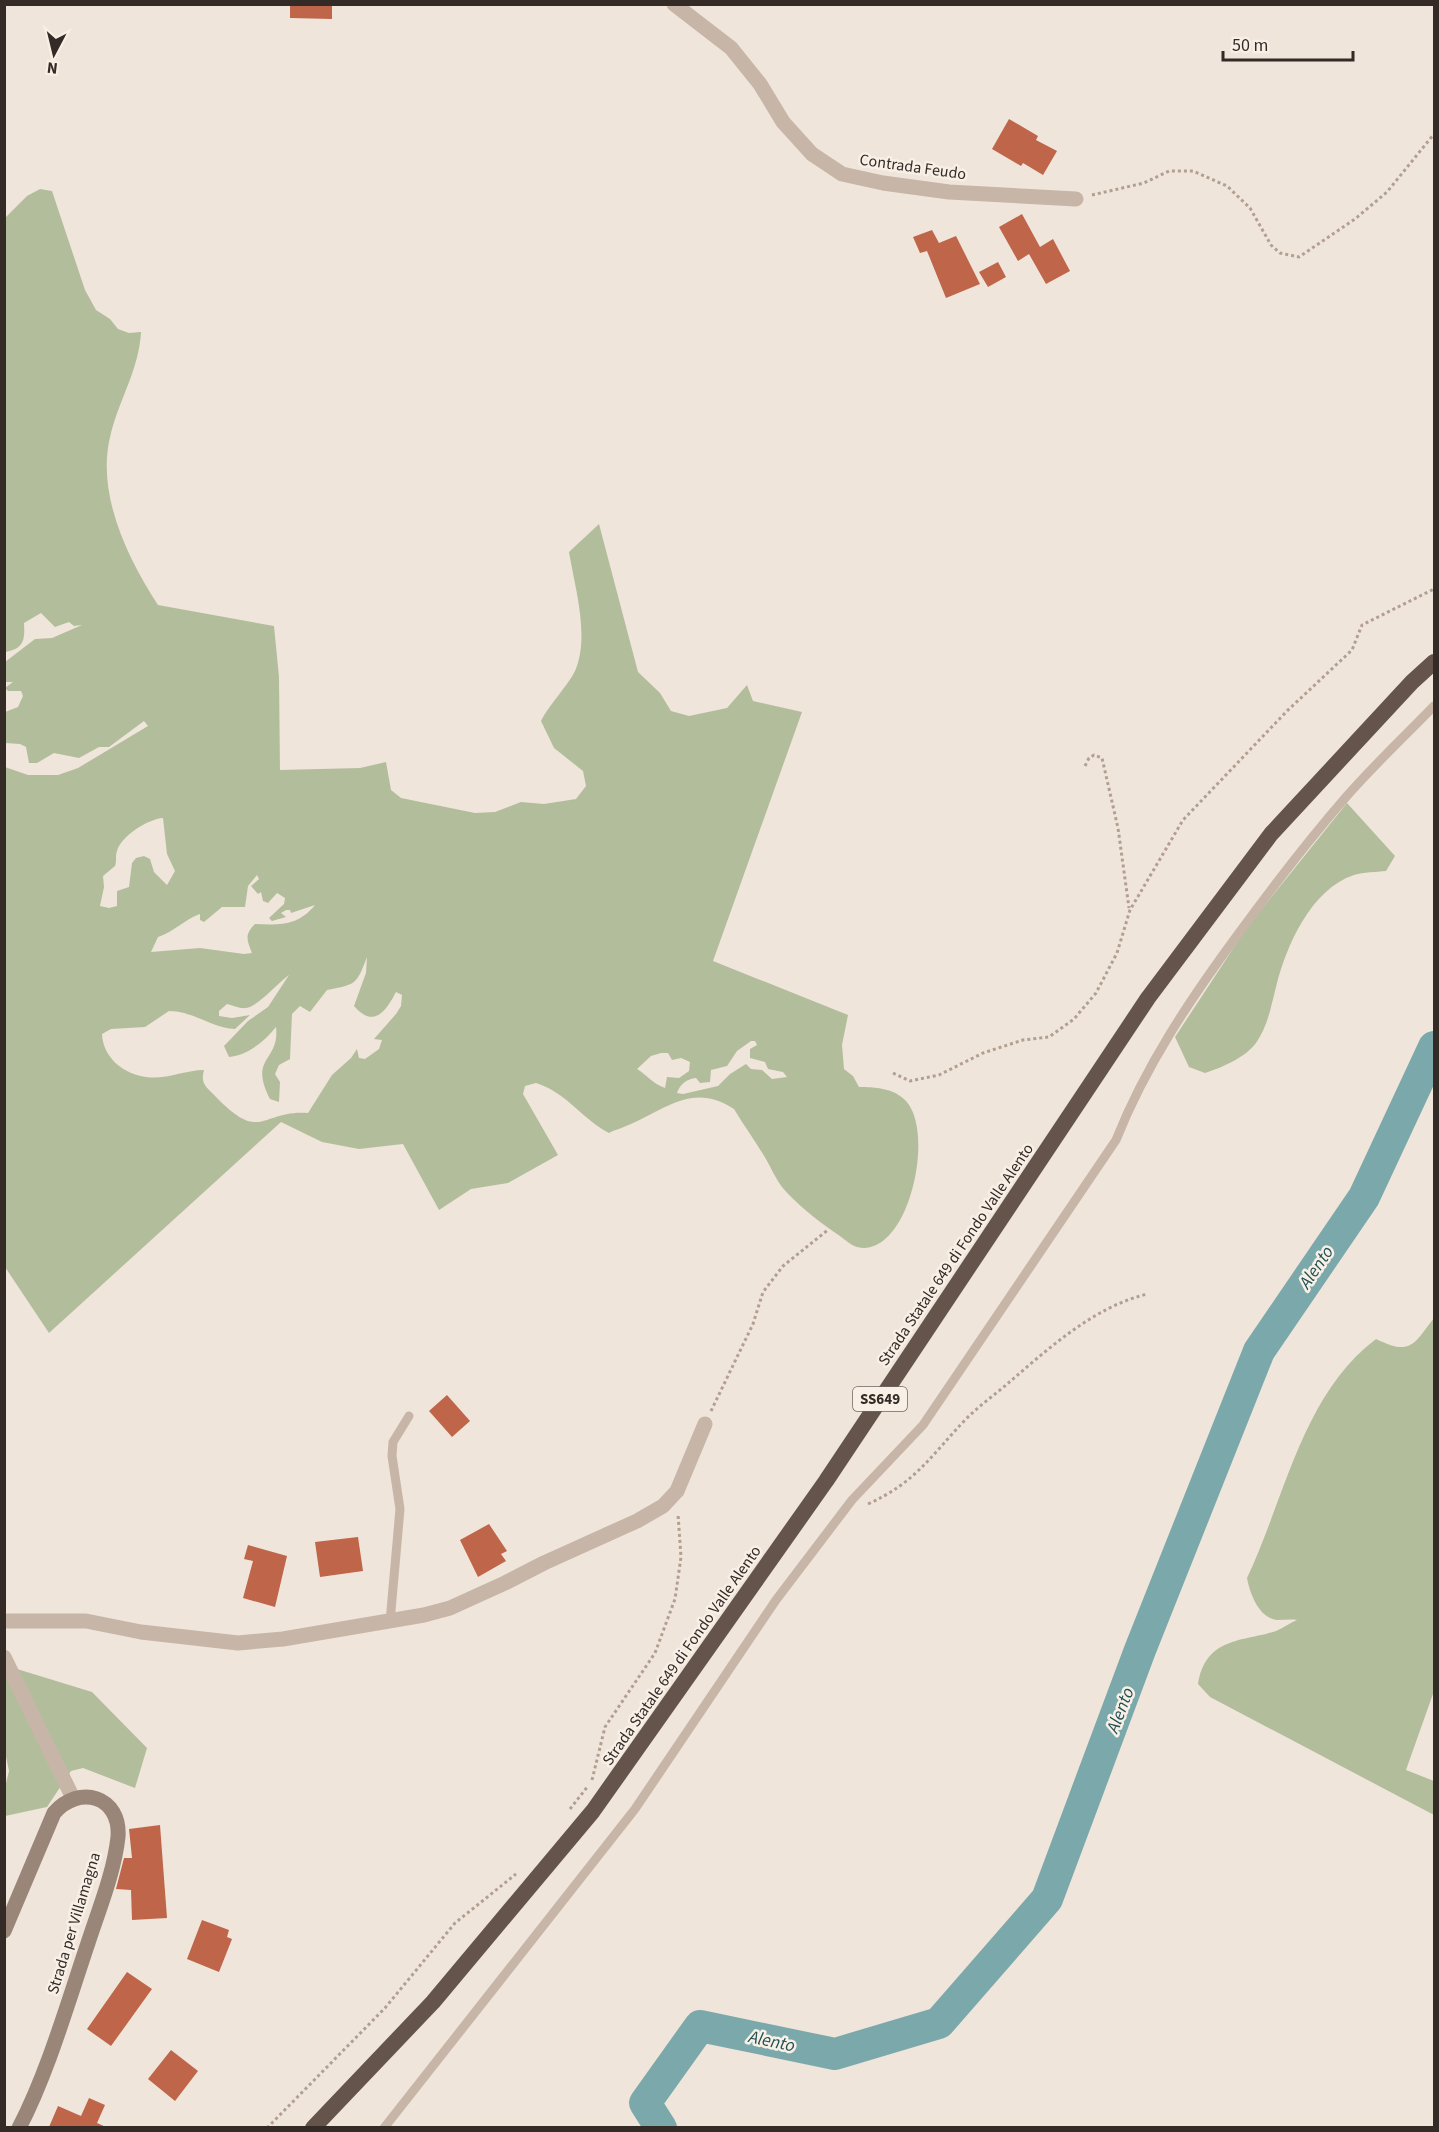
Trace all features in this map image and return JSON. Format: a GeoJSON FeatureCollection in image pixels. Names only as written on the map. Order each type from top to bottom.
{"type":"FeatureCollection","features":[{"type":"Feature","properties":{"kind":"highway","name":"Strada Statale 649 di Fondo Valle Alento"},"geometry":{"type":"LineString","coordinates":[[313,2127],[433,2002],[593,1811],[826,1480],[1148,998],[1271,834],[1412,682],[1434,662]]}},
{"type":"Feature","properties":{"kind":"main road","name":"Strada per Villamagna"},"geometry":{"type":"LineString","coordinates":[[19,2127],[72,1991],[108,1882],[118,1838],[118,1824],[114,1814],[103,1802],[82,1796],[73,1798]]}},
{"type":"Feature","properties":{"kind":"main road"},"geometry":{"type":"LineString","coordinates":[[4,1931],[48,1823],[62,1804],[73,1798]]}},
{"type":"Feature","properties":{"kind":"street","name":"Contrada Feudo"},"geometry":{"type":"LineString","coordinates":[[674,4],[731,48],[759,84],[783,122],[812,154],[842,174],[883,183],[949,192],[1076,199]]}},
{"type":"Feature","properties":{"kind":"street"},"geometry":{"type":"LineString","coordinates":[[4,1621],[86,1621],[141,1632],[238,1643],[283,1640],[390,1622],[450,1608],[637,1521],[663,1506],[676,1491],[705,1424]]}},
{"type":"Feature","properties":{"kind":"street"},"geometry":{"type":"LineString","coordinates":[[4,1657],[73,1798]]}},
{"type":"Feature","properties":{"kind":"lane"},"geometry":{"type":"LineString","coordinates":[[384,2127],[635,1809],[776,1600],[841,1514],[923,1425],[1116,1140],[1151,1063],[1199,987],[1277,881],[1347,796],[1434,706]]}},
{"type":"Feature","properties":{"kind":"lane"},"geometry":{"type":"LineString","coordinates":[[390,1622],[400,1509],[392,1456],[393,1442],[410,1416]]}},
{"type":"Feature","properties":{"kind":"path"},"geometry":{"type":"LineString","coordinates":[[1076,199],[1144,183],[1169,171],[1192,171],[1227,186],[1250,208],[1271,245],[1280,254],[1299,257],[1355,219],[1387,192],[1434,134]]}},
{"type":"Feature","properties":{"kind":"path"},"geometry":{"type":"LineString","coordinates":[[893,1073],[910,1081],[947,1072],[983,1053],[1023,1040],[1049,1037],[1074,1019],[1096,993],[1117,953],[1130,909],[1183,820],[1287,711],[1352,650],[1362,625],[1434,589]]}},
{"type":"Feature","properties":{"kind":"path"},"geometry":{"type":"LineString","coordinates":[[1085,766],[1089,758],[1094,755],[1102,758],[1106,769],[1118,828],[1130,909]]}},
{"type":"Feature","properties":{"kind":"path"},"geometry":{"type":"LineString","coordinates":[[705,1424],[739,1355],[763,1292],[783,1266],[829,1228]]}},
{"type":"Feature","properties":{"kind":"path"},"geometry":{"type":"LineString","coordinates":[[841,1514],[893,1493],[925,1466],[968,1417],[1035,1361],[1098,1315],[1135,1297],[1148,1294]]}},
{"type":"Feature","properties":{"kind":"path"},"geometry":{"type":"LineString","coordinates":[[565,1816],[593,1779],[605,1727],[655,1653],[675,1599],[681,1557],[676,1491]]}},
{"type":"Feature","properties":{"kind":"path"},"geometry":{"type":"LineString","coordinates":[[267,2127],[385,2008],[455,1923],[523,1866]]}},
{"type":"Feature","properties":{"kind":"green space"},"geometry":{"type":"Polygon","coordinates":[[[40,189],[52,191],[85,290],[96,310],[110,319],[118,329],[129,333],[141,332],[137,358],[111,433],[107,455],[107,478],[117,523],[125,545],[146,586],[158,605],[274,626],[279,677],[280,770],[360,768],[386,762],[391,790],[401,798],[475,813],[495,812],[521,802],[544,804],[576,799],[586,786],[583,771],[554,748],[541,721],[572,676],[579,658],[580,612],[569,552],[599,524],[638,672],[660,693],[671,711],[689,716],[727,708],[747,685],[753,701],[802,712],[713,961],[848,1015],[842,1045],[844,1069],[853,1076],[859,1087],[890,1091],[906,1101],[915,1117],[918,1139],[917,1165],[912,1191],[903,1215],[890,1234],[875,1246],[857,1247],[814,1217],[782,1187],[734,1109],[719,1101],[691,1098],[678,1101],[609,1133],[590,1121],[565,1099],[547,1087],[536,1083],[525,1086],[523,1094],[558,1155],[508,1183],[471,1189],[439,1210],[403,1144],[359,1149],[322,1142],[281,1122],[49,1333],[5,1267],[5,767],[28,775],[58,775],[78,768],[148,726],[144,721],[109,747],[99,747],[79,758],[54,753],[37,763],[29,763],[26,747],[20,744],[5,743],[5,712],[18,707],[23,696],[21,691],[8,691],[5,688],[13,682],[5,682],[5,662],[35,639],[52,638],[82,625],[74,626],[69,622],[55,627],[41,613],[24,623],[24,634],[20,646],[5,652],[5,218],[27,196],[40,189]],[[163,818],[136,829],[120,845],[116,853],[115,866],[103,876],[104,887],[100,906],[109,908],[117,906],[117,891],[129,887],[132,863],[136,858],[144,856],[150,859],[154,872],[167,885],[175,871],[167,854],[163,818]],[[257,875],[248,886],[245,907],[222,907],[204,922],[200,920],[200,914],[195,916],[158,937],[151,952],[200,948],[252,953],[248,938],[249,931],[255,924],[280,924],[295,921],[315,905],[291,913],[290,910],[286,910],[281,913],[286,917],[272,921],[269,918],[284,904],[285,898],[277,893],[268,903],[263,901],[261,892],[258,894],[251,886],[259,879],[257,875]],[[367,957],[354,982],[327,990],[310,1012],[300,1006],[292,1014],[290,1059],[279,1065],[275,1074],[280,1082],[279,1102],[270,1099],[262,1075],[263,1067],[274,1047],[276,1027],[261,1042],[236,1056],[229,1057],[224,1046],[248,1021],[268,1007],[289,975],[251,1007],[241,1008],[227,1004],[219,1011],[219,1016],[232,1018],[250,1015],[235,1029],[169,1011],[145,1027],[111,1029],[102,1034],[103,1043],[116,1063],[138,1075],[153,1078],[204,1070],[203,1079],[207,1088],[243,1119],[261,1122],[292,1113],[308,1113],[332,1075],[351,1058],[357,1049],[359,1058],[365,1059],[379,1049],[382,1040],[374,1039],[401,1006],[402,995],[396,992],[384,1011],[373,1017],[361,1013],[354,1006],[366,973],[367,957]],[[751,1041],[737,1051],[727,1066],[711,1070],[710,1082],[700,1083],[696,1078],[687,1081],[677,1093],[683,1094],[718,1086],[730,1074],[746,1064],[751,1069],[762,1070],[772,1079],[787,1077],[783,1072],[768,1069],[765,1062],[750,1058],[750,1049],[757,1045],[755,1041],[751,1041]],[[661,1053],[651,1056],[637,1069],[665,1088],[667,1077],[679,1078],[689,1071],[690,1062],[681,1058],[672,1060],[668,1053],[661,1053]]]}},
{"type":"Feature","properties":{"kind":"green space"},"geometry":{"type":"Polygon","coordinates":[[[1347,803],[1395,856],[1386,871],[1358,874],[1339,882],[1313,906],[1286,954],[1266,1023],[1252,1048],[1233,1061],[1205,1073],[1189,1067],[1175,1037],[1248,926],[1347,803]]]}},
{"type":"Feature","properties":{"kind":"green space"},"geometry":{"type":"Polygon","coordinates":[[[1434,1318],[1434,1691],[1406,1770],[1434,1781],[1434,1815],[1210,1697],[1198,1684],[1202,1669],[1217,1649],[1238,1640],[1276,1631],[1297,1620],[1277,1620],[1265,1615],[1253,1598],[1247,1578],[1298,1450],[1330,1389],[1351,1362],[1376,1339],[1397,1347],[1410,1345],[1416,1341],[1434,1318]]]}},
{"type":"Feature","properties":{"kind":"green space"},"geometry":{"type":"Polygon","coordinates":[[[4,1665],[92,1692],[147,1748],[135,1788],[83,1768],[71,1771],[47,1807],[5,1816],[5,1787],[9,1771],[4,1747],[4,1665]]]}},
{"type":"Feature","properties":{"kind":"building"},"geometry":{"type":"Polygon","coordinates":[[[290,4],[332,4],[332,19],[290,18],[290,4]]]}},
{"type":"Feature","properties":{"kind":"building"},"geometry":{"type":"Polygon","coordinates":[[[1009,119],[1038,136],[1036,140],[1057,151],[1043,175],[1023,163],[1021,166],[992,149],[1009,119]]]}},
{"type":"Feature","properties":{"kind":"building"},"geometry":{"type":"Polygon","coordinates":[[[1022,214],[1040,247],[1053,239],[1070,271],[1046,284],[1029,254],[1018,261],[999,227],[1022,214]]]}},
{"type":"Feature","properties":{"kind":"building"},"geometry":{"type":"Polygon","coordinates":[[[932,230],[939,243],[956,236],[980,284],[946,298],[927,251],[920,253],[913,237],[932,230]]]}},
{"type":"Feature","properties":{"kind":"building"},"geometry":{"type":"Polygon","coordinates":[[[998,262],[1006,277],[988,287],[979,272],[998,262]]]}},
{"type":"Feature","properties":{"kind":"building"},"geometry":{"type":"Polygon","coordinates":[[[447,1395],[470,1421],[452,1437],[429,1411],[447,1395]]]}},
{"type":"Feature","properties":{"kind":"building"},"geometry":{"type":"Polygon","coordinates":[[[489,1524],[507,1551],[501,1554],[506,1561],[478,1577],[460,1540],[489,1524]]]}},
{"type":"Feature","properties":{"kind":"building"},"geometry":{"type":"Polygon","coordinates":[[[358,1537],[363,1571],[320,1577],[315,1542],[358,1537]]]}},
{"type":"Feature","properties":{"kind":"building"},"geometry":{"type":"Polygon","coordinates":[[[248,1545],[287,1556],[275,1607],[243,1598],[253,1561],[244,1559],[248,1545]]]}},
{"type":"Feature","properties":{"kind":"building"},"geometry":{"type":"Polygon","coordinates":[[[160,1825],[167,1918],[132,1920],[131,1890],[116,1889],[124,1858],[132,1858],[129,1829],[160,1825]]]}},
{"type":"Feature","properties":{"kind":"building"},"geometry":{"type":"Polygon","coordinates":[[[202,1920],[229,1930],[227,1937],[232,1939],[219,1972],[187,1959],[202,1920]]]}},
{"type":"Feature","properties":{"kind":"building"},"geometry":{"type":"Polygon","coordinates":[[[127,1972],[152,1989],[111,2046],[87,2029],[127,1972]]]}},
{"type":"Feature","properties":{"kind":"building"},"geometry":{"type":"Polygon","coordinates":[[[171,2050],[198,2071],[175,2101],[148,2079],[171,2050]]]}},
{"type":"Feature","properties":{"kind":"building"},"geometry":{"type":"Polygon","coordinates":[[[89,2098],[105,2105],[97,2123],[106,2127],[49,2127],[58,2106],[81,2116],[89,2098]]]}},
{"type":"Feature","properties":{"kind":"waterway","name":"Alento"},"geometry":{"type":"LineString","coordinates":[[661,2128],[645,2103],[700,2026],[835,2054],[939,2023],[1047,1899],[1140,1650],[1259,1351],[1364,1197],[1434,1047]]}}]}
